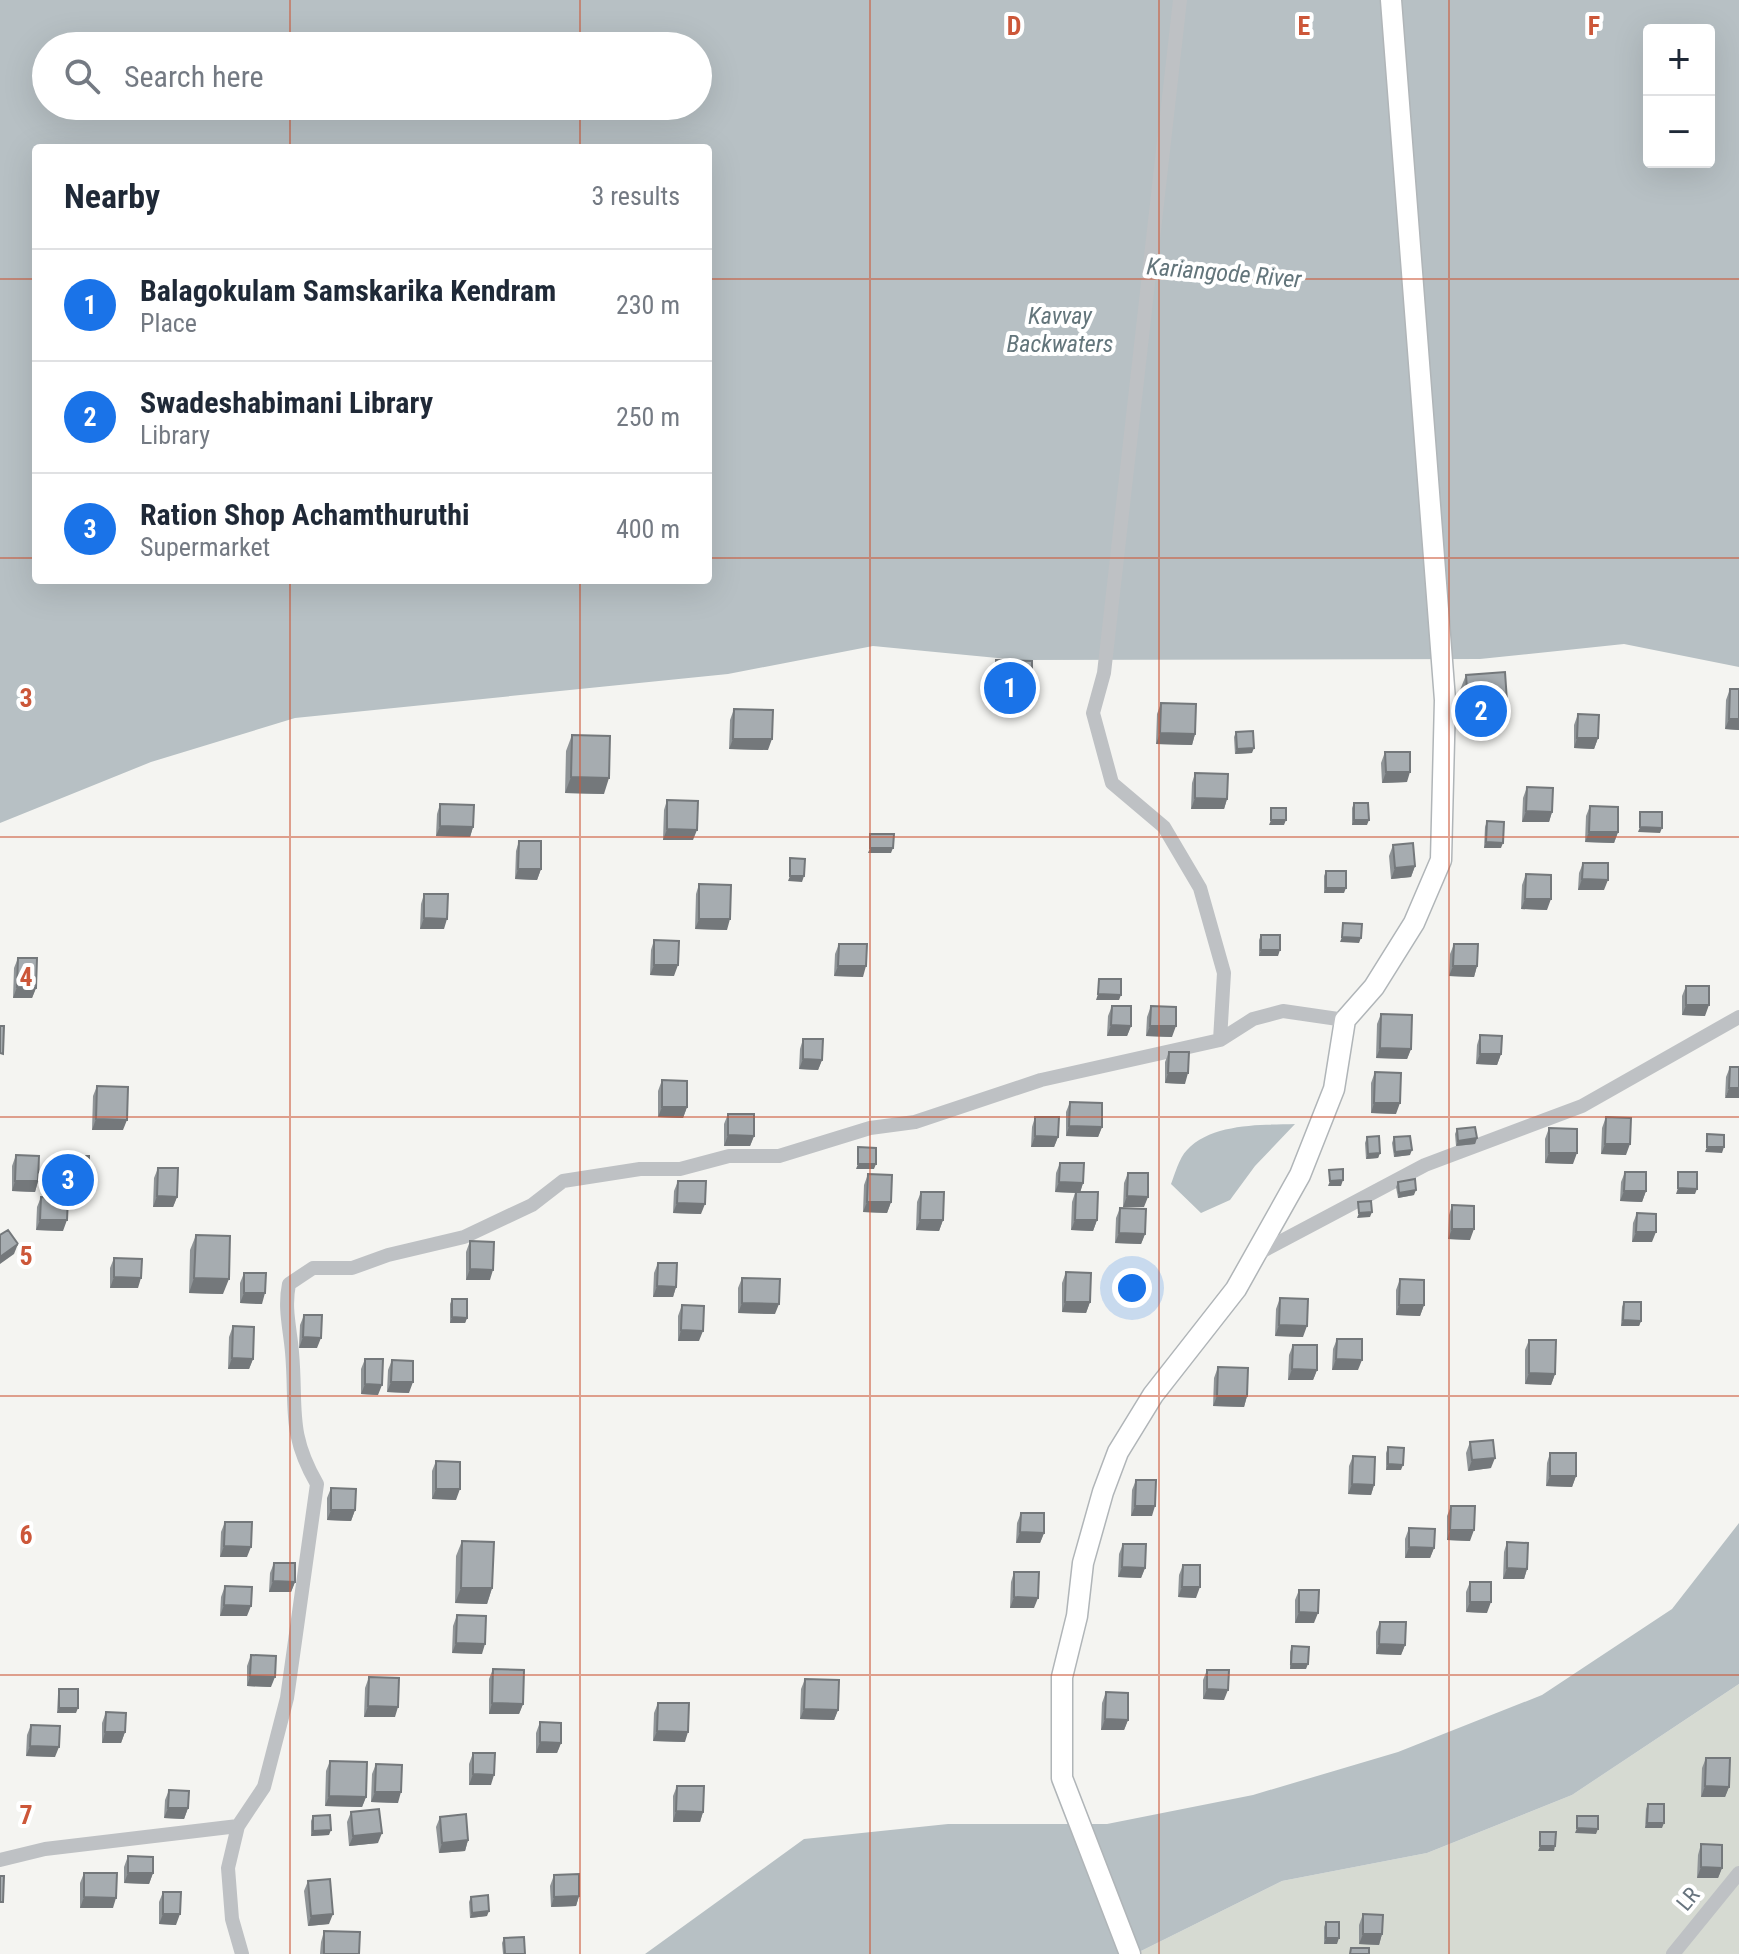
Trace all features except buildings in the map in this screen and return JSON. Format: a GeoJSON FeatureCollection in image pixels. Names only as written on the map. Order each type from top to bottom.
{"type":"FeatureCollection","features":[{"type":"Feature","properties":{"kind":"main road"},"geometry":{"type":"LineString","coordinates":[[1130,1954],[1062,1778],[1062,1677],[1077,1616],[1083,1563],[1103,1492],[1118,1452],[1153,1395],[1236,1289],[1300,1175],[1334,1089],[1345,1020],[1374,987],[1414,923],[1441,860],[1445,700],[1391,0]]}},
{"type":"Feature","properties":{"kind":"street"},"geometry":{"type":"LineString","coordinates":[[1180,0],[1104,673],[1093,713],[1112,783],[1164,827],[1200,888],[1224,973],[1220,1040]]}},
{"type":"Feature","properties":{"kind":"street"},"geometry":{"type":"LineString","coordinates":[[242,1954],[232,1919],[228,1868],[238,1826],[264,1787],[287,1698],[314,1523],[317,1484],[301,1456],[292,1419],[292,1351],[285,1302],[289,1284],[313,1268],[352,1268],[388,1255],[464,1237],[532,1205],[563,1181],[640,1169],[680,1169],[729,1156],[779,1156],[870,1128],[915,1122],[1041,1080],[1220,1040],[1253,1019],[1283,1011],[1345,1020]]}},
{"type":"Feature","properties":{"kind":"street"},"geometry":{"type":"LineString","coordinates":[[1254,1255],[1425,1165],[1582,1106],[1739,1017]]}},
{"type":"Feature","properties":{"kind":"street"},"geometry":{"type":"LineString","coordinates":[[0,1860],[45,1849],[238,1826]]}},
{"type":"Feature","properties":{"kind":"street","name":"LR"},"geometry":{"type":"LineString","coordinates":[[1673,1954],[1739,1873]]}},
{"type":"Feature","properties":{"kind":"shaded area"},"geometry":{"type":"Polygon","coordinates":[[[1739,1684],[1739,1954],[1135,1954],[1282,1881],[1427,1853],[1572,1795],[1739,1684]]]}},
{"type":"Feature","properties":{"kind":"water","name":"Kavvay Backwaters"},"geometry":{"type":"Polygon","coordinates":[[[0,0],[1739,0],[1739,667],[1624,644],[1480,659],[1019,660],[873,646],[728,674],[295,718],[151,762],[0,823],[0,0]]]}},
{"type":"Feature","properties":{"kind":"water"},"geometry":{"type":"Polygon","coordinates":[[[1295,1124],[1255,1166],[1230,1200],[1201,1213],[1171,1184],[1184,1153],[1197,1141],[1238,1127],[1295,1124]]]}},
{"type":"Feature","properties":{"kind":"water"},"geometry":{"type":"Polygon","coordinates":[[[1739,1523],[1739,1684],[1572,1795],[1427,1853],[1282,1881],[1135,1954],[645,1954],[804,1839],[948,1824],[1107,1824],[1253,1795],[1398,1752],[1542,1695],[1672,1609],[1739,1523]]]}},
{"type":"Feature","properties":{"kind":"place","name":"Balagokulam Samskarika Kendram"},"geometry":{"type":"Point","coordinates":[1010,688]}},
{"type":"Feature","properties":{"kind":"place","name":"Swadeshabimani Library"},"geometry":{"type":"Point","coordinates":[1481,711]}},
{"type":"Feature","properties":{"kind":"place","name":"Ration Shop Achamthuruthi"},"geometry":{"type":"Point","coordinates":[68,1180]}},
{"type":"Feature","properties":{"kind":"water label","name":"Kariangode River"},"geometry":{"type":"Point","coordinates":[1224,273]}}]}
